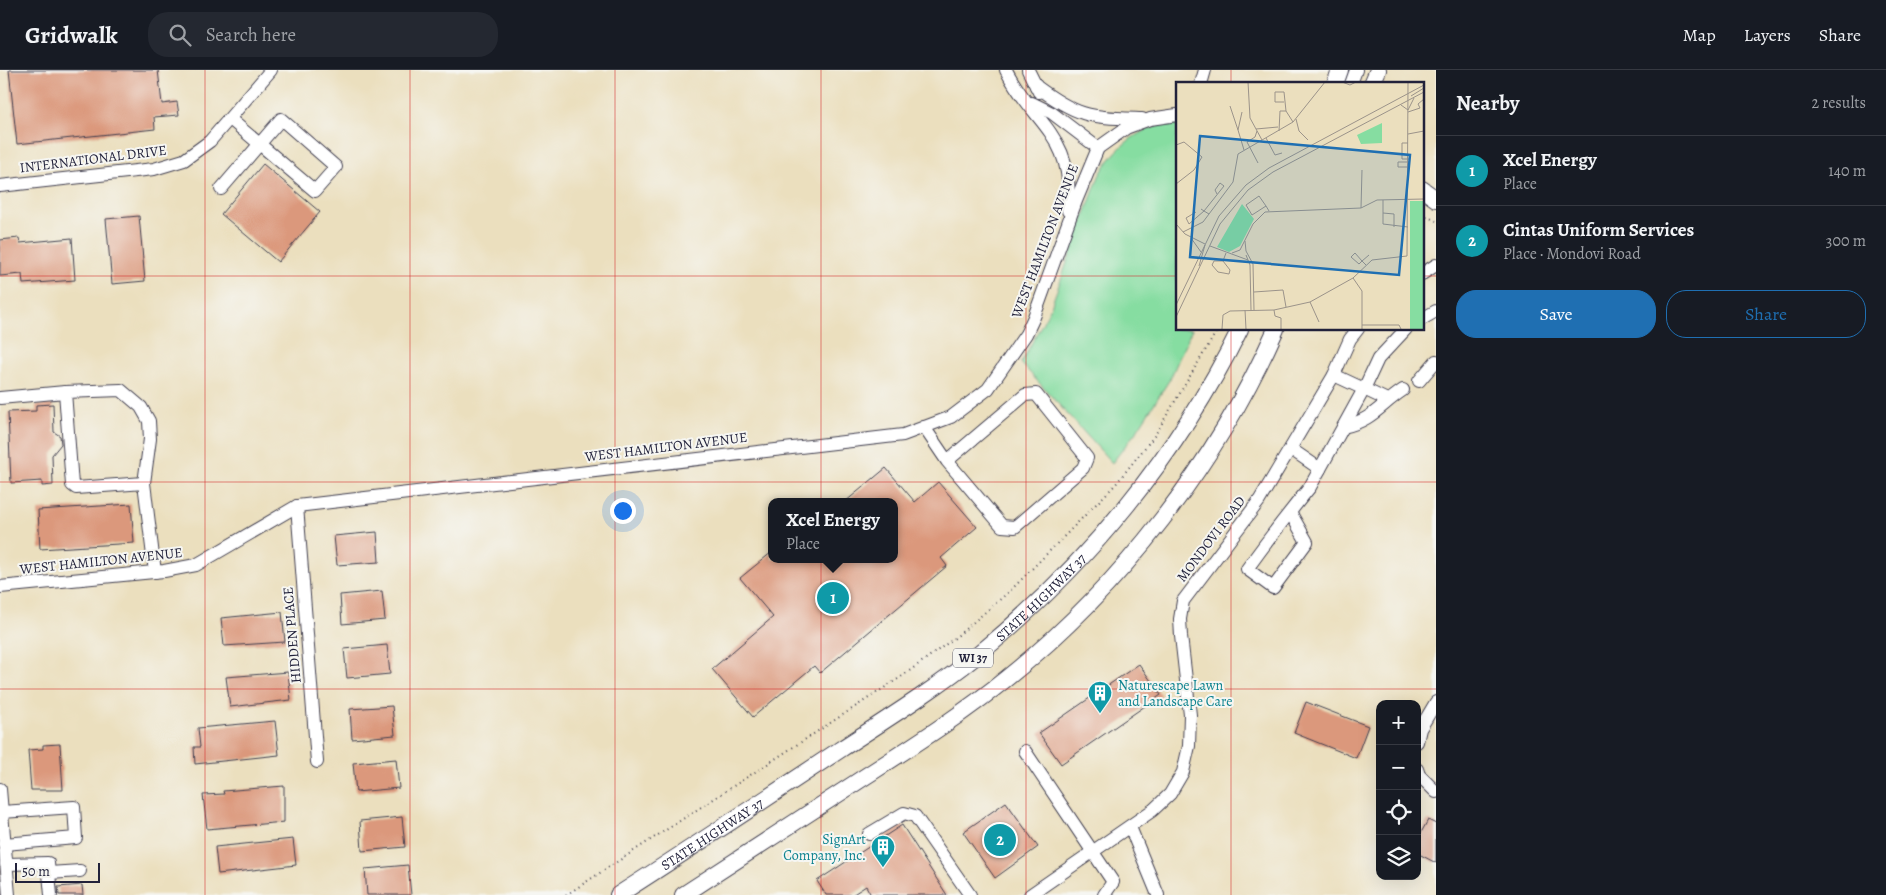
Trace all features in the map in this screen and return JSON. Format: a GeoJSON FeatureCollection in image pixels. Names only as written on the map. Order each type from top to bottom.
{"type":"FeatureCollection","features":[{"type":"Feature","properties":{"kind":"main road"},"geometry":{"type":"LineString","coordinates":[[1336,82],[1340,70]]}},
{"type":"Feature","properties":{"kind":"main road"},"geometry":{"type":"LineString","coordinates":[[1373,82],[1378,70]]}},
{"type":"Feature","properties":{"kind":"main road"},"geometry":{"type":"LineString","coordinates":[[1424,190],[1436,199]]}},
{"type":"Feature","properties":{"kind":"main road","name":"STATE HIGHWAY 37"},"geometry":{"type":"LineString","coordinates":[[618,895],[923,695],[978,654],[1029,610],[1079,561],[1133,498],[1187,422],[1239,330]]}},
{"type":"Feature","properties":{"kind":"main road","name":"WI 37"},"geometry":{"type":"LineString","coordinates":[[683,895],[951,721],[1009,677],[1054,636],[1098,594],[1140,547],[1171,507],[1245,394],[1274,331]]}},
{"type":"Feature","properties":{"kind":"street","name":"INTERNATIONAL DRIVE"},"geometry":{"type":"LineString","coordinates":[[0,186],[136,172],[171,165],[199,151],[230,119],[271,70]]}},
{"type":"Feature","properties":{"kind":"street"},"geometry":{"type":"LineString","coordinates":[[1006,70],[1027,101],[1051,131],[1063,156],[1068,182],[1067,225]]}},
{"type":"Feature","properties":{"kind":"street"},"geometry":{"type":"LineString","coordinates":[[1028,70],[1052,113]]}},
{"type":"Feature","properties":{"kind":"street"},"geometry":{"type":"LineString","coordinates":[[1352,82],[1356,70]]}},
{"type":"Feature","properties":{"kind":"street"},"geometry":{"type":"LineString","coordinates":[[1036,86],[1051,97],[1085,115],[1150,119],[1176,115]]}},
{"type":"Feature","properties":{"kind":"street"},"geometry":{"type":"LineString","coordinates":[[1027,101],[1052,113],[1098,148],[1126,128],[1150,119]]}},
{"type":"Feature","properties":{"kind":"street"},"geometry":{"type":"LineString","coordinates":[[221,189],[258,145],[280,119],[336,167],[315,191],[258,145],[230,119]]}},
{"type":"Feature","properties":{"kind":"street","name":"WEST HAMILTON AVENUE"},"geometry":{"type":"LineString","coordinates":[[0,587],[155,572],[196,565],[297,506],[903,435],[951,417],[988,389],[1030,326],[1098,148]]}},
{"type":"Feature","properties":{"kind":"street"},"geometry":{"type":"LineString","coordinates":[[1424,273],[1436,266]]}},
{"type":"Feature","properties":{"kind":"street"},"geometry":{"type":"LineString","coordinates":[[1424,318],[1436,311]]}},
{"type":"Feature","properties":{"kind":"street","name":"MONDOVI ROAD"},"geometry":{"type":"LineString","coordinates":[[1030,895],[1093,850],[1130,827],[1170,794],[1183,772],[1189,746],[1190,715],[1180,619],[1183,601],[1258,502],[1334,375],[1350,339],[1357,330]]}},
{"type":"Feature","properties":{"kind":"street"},"geometry":{"type":"LineString","coordinates":[[1290,512],[1306,542],[1273,588],[1247,569],[1290,512],[1310,488],[1364,390],[1378,359],[1405,330]]}},
{"type":"Feature","properties":{"kind":"street"},"geometry":{"type":"LineString","coordinates":[[1419,381],[1436,361]]}},
{"type":"Feature","properties":{"kind":"street"},"geometry":{"type":"LineString","coordinates":[[1334,375],[1387,400]]}},
{"type":"Feature","properties":{"kind":"street"},"geometry":{"type":"LineString","coordinates":[[0,398],[65,392],[121,390],[141,407],[149,421],[150,439],[144,483],[155,572]]}},
{"type":"Feature","properties":{"kind":"street"},"geometry":{"type":"LineString","coordinates":[[1343,427],[1359,423],[1375,414],[1387,400],[1403,390]]}},
{"type":"Feature","properties":{"kind":"street"},"geometry":{"type":"LineString","coordinates":[[65,392],[72,485],[76,488],[144,483]]}},
{"type":"Feature","properties":{"kind":"street"},"geometry":{"type":"LineString","coordinates":[[924,427],[947,461],[1002,526],[1014,527],[1084,468],[1087,458],[1036,394],[1025,395],[947,461]]}},
{"type":"Feature","properties":{"kind":"street"},"geometry":{"type":"LineString","coordinates":[[1291,449],[1320,469]]}},
{"type":"Feature","properties":{"kind":"street","name":"HIDDEN PLACE"},"geometry":{"type":"LineString","coordinates":[[297,506],[317,762]]}},
{"type":"Feature","properties":{"kind":"street"},"geometry":{"type":"LineString","coordinates":[[1421,727],[1436,702]]}},
{"type":"Feature","properties":{"kind":"street"},"geometry":{"type":"LineString","coordinates":[[1026,751],[1113,882],[1104,895]]}},
{"type":"Feature","properties":{"kind":"street"},"geometry":{"type":"LineString","coordinates":[[1421,778],[1436,792]]}},
{"type":"Feature","properties":{"kind":"street"},"geometry":{"type":"LineString","coordinates":[[0,789],[9,895]]}},
{"type":"Feature","properties":{"kind":"street"},"geometry":{"type":"LineString","coordinates":[[2,812],[74,807],[76,838],[4,844]]}},
{"type":"Feature","properties":{"kind":"street"},"geometry":{"type":"LineString","coordinates":[[869,834],[904,813],[915,816],[970,895]]}},
{"type":"Feature","properties":{"kind":"street"},"geometry":{"type":"LineString","coordinates":[[1130,827],[1158,895]]}},
{"type":"Feature","properties":{"kind":"street"},"geometry":{"type":"LineString","coordinates":[[6,864],[48,863],[51,895]]}},
{"type":"Feature","properties":{"kind":"street"},"geometry":{"type":"LineString","coordinates":[[49,873],[80,871]]}},
{"type":"Feature","properties":{"kind":"path"},"geometry":{"type":"LineString","coordinates":[[1424,215],[1436,221]]}},
{"type":"Feature","properties":{"kind":"path"},"geometry":{"type":"LineString","coordinates":[[566,895],[901,676],[956,637],[1010,591],[1115,485],[1155,434],[1217,330]]}},
{"type":"Feature","properties":{"kind":"green space"},"geometry":{"type":"Polygon","coordinates":[[[1176,124],[1176,330],[1192,330],[1170,379],[1136,432],[1112,463],[1021,363],[1050,309],[1099,176],[1113,155],[1122,146],[1141,133],[1164,125],[1176,124]]]}},
{"type":"Feature","properties":{"kind":"building"},"geometry":{"type":"Polygon","coordinates":[[[9,70],[158,70],[162,104],[177,102],[179,115],[154,117],[155,129],[17,144],[9,70]]]}},
{"type":"Feature","properties":{"kind":"building"},"geometry":{"type":"Polygon","coordinates":[[[263,164],[320,212],[278,262],[221,214],[263,164]]]}},
{"type":"Feature","properties":{"kind":"building"},"geometry":{"type":"Polygon","coordinates":[[[139,216],[145,281],[112,284],[106,219],[139,216]]]}},
{"type":"Feature","properties":{"kind":"building"},"geometry":{"type":"Polygon","coordinates":[[[19,238],[20,243],[72,238],[75,280],[23,284],[22,274],[0,276],[0,240],[19,238]]]}},
{"type":"Feature","properties":{"kind":"building"},"geometry":{"type":"Polygon","coordinates":[[[53,404],[54,432],[60,436],[61,444],[52,455],[53,485],[42,486],[42,481],[11,483],[8,412],[36,411],[36,405],[53,404]]]}},
{"type":"Feature","properties":{"kind":"building"},"geometry":{"type":"Polygon","coordinates":[[[886,468],[915,502],[938,482],[977,527],[941,558],[947,566],[820,673],[814,666],[753,717],[712,669],[773,617],[740,578],[768,555],[768,563],[898,563],[898,498],[850,498],[886,468]]]}},
{"type":"Feature","properties":{"kind":"building"},"geometry":{"type":"Polygon","coordinates":[[[131,504],[134,543],[40,549],[38,510],[131,504]]]}},
{"type":"Feature","properties":{"kind":"building"},"geometry":{"type":"Polygon","coordinates":[[[377,532],[379,562],[337,565],[334,536],[377,532]]]}},
{"type":"Feature","properties":{"kind":"building"},"geometry":{"type":"Polygon","coordinates":[[[382,591],[385,620],[342,624],[340,595],[382,591]]]}},
{"type":"Feature","properties":{"kind":"building"},"geometry":{"type":"Polygon","coordinates":[[[282,612],[285,642],[224,646],[221,618],[282,612]]]}},
{"type":"Feature","properties":{"kind":"building"},"geometry":{"type":"Polygon","coordinates":[[[387,645],[390,674],[347,678],[344,649],[387,645]]]}},
{"type":"Feature","properties":{"kind":"building","name":"Naturescape Lawn and Landscape Care"},"geometry":{"type":"Polygon","coordinates":[[[1139,664],[1161,695],[1061,764],[1039,733],[1139,664]]]}},
{"type":"Feature","properties":{"kind":"building"},"geometry":{"type":"Polygon","coordinates":[[[288,672],[291,700],[230,707],[226,677],[288,672]]]}},
{"type":"Feature","properties":{"kind":"building"},"geometry":{"type":"Polygon","coordinates":[[[1306,702],[1368,726],[1356,758],[1294,733],[1306,702]]]}},
{"type":"Feature","properties":{"kind":"building"},"geometry":{"type":"Polygon","coordinates":[[[392,706],[395,735],[352,739],[350,709],[392,706]]]}},
{"type":"Feature","properties":{"kind":"building"},"geometry":{"type":"Polygon","coordinates":[[[275,721],[279,755],[195,764],[194,747],[200,747],[198,728],[275,721]]]}},
{"type":"Feature","properties":{"kind":"building"},"geometry":{"type":"Polygon","coordinates":[[[60,744],[63,790],[31,790],[28,750],[43,749],[43,745],[60,744]]]}},
{"type":"Feature","properties":{"kind":"building"},"geometry":{"type":"Polygon","coordinates":[[[396,759],[399,788],[356,792],[353,763],[396,759]]]}},
{"type":"Feature","properties":{"kind":"building"},"geometry":{"type":"Polygon","coordinates":[[[284,786],[284,822],[207,829],[203,795],[224,794],[223,791],[284,786]]]}},
{"type":"Feature","properties":{"kind":"building"},"geometry":{"type":"Polygon","coordinates":[[[1006,802],[1038,847],[995,878],[963,832],[1006,802]]]}},
{"type":"Feature","properties":{"kind":"building"},"geometry":{"type":"Polygon","coordinates":[[[402,817],[405,847],[362,851],[360,821],[402,817]]]}},
{"type":"Feature","properties":{"kind":"building"},"geometry":{"type":"Polygon","coordinates":[[[1428,820],[1436,824],[1436,863],[1421,855],[1421,833],[1428,820]]]}},
{"type":"Feature","properties":{"kind":"building","name":"SignArt Company, Inc."},"geometry":{"type":"Polygon","coordinates":[[[902,825],[947,895],[871,895],[866,886],[852,895],[826,895],[817,881],[902,825]]]}},
{"type":"Feature","properties":{"kind":"building"},"geometry":{"type":"Polygon","coordinates":[[[293,839],[296,865],[218,874],[215,847],[293,839]]]}},
{"type":"Feature","properties":{"kind":"building"},"geometry":{"type":"Polygon","coordinates":[[[408,865],[411,895],[367,895],[365,869],[408,865]]]}},
{"type":"Feature","properties":{"kind":"building"},"geometry":{"type":"Polygon","coordinates":[[[82,885],[83,895],[59,895],[58,887],[82,885]]]}},
{"type":"Feature","properties":{"kind":"place","name":"Xcel Energy"},"geometry":{"type":"Point","coordinates":[833,598]}},
{"type":"Feature","properties":{"kind":"place","name":"Naturescape Lawn and Landscape Care"},"geometry":{"type":"Point","coordinates":[1100,714]}},
{"type":"Feature","properties":{"kind":"place","name":"Cintas Uniform Services"},"geometry":{"type":"Point","coordinates":[1000,840]}},
{"type":"Feature","properties":{"kind":"place","name":"SignArt Company, Inc."},"geometry":{"type":"Point","coordinates":[883,868]}}]}
